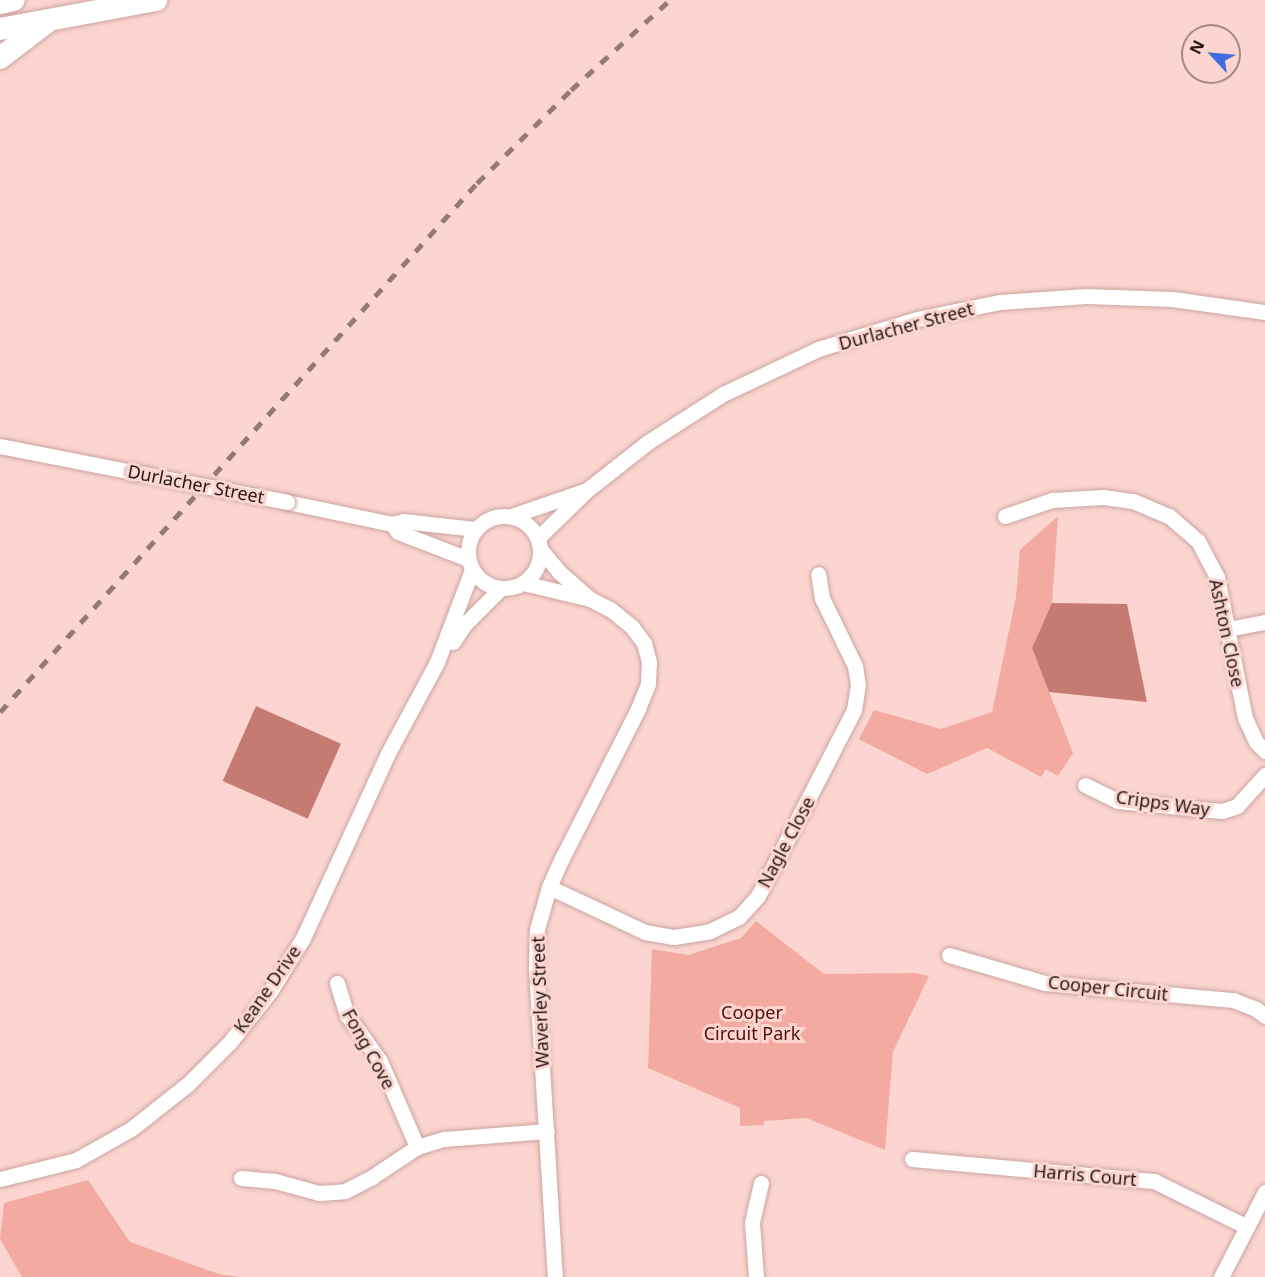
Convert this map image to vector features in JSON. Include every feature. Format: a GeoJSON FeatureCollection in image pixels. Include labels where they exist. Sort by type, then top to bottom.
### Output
{"type":"FeatureCollection","features":[{"type":"Feature","properties":{"kind":"highway"},"geometry":{"type":"LineString","coordinates":[[0,29],[156,0]]}},
{"type":"Feature","properties":{"kind":"highway"},"geometry":{"type":"LineString","coordinates":[[0,58],[50,20]]}},
{"type":"Feature","properties":{"kind":"street","name":"Durlacher Street"},"geometry":{"type":"LineString","coordinates":[[539,543],[587,490],[648,442],[723,394],[818,349],[917,319],[1000,302],[1086,296],[1172,299],[1265,312]]}},
{"type":"Feature","properties":{"kind":"street","name":"Durlacher Street"},"geometry":{"type":"LineString","coordinates":[[0,446],[392,524],[403,521],[475,530]]}},
{"type":"Feature","properties":{"kind":"street","name":"Durlacher Street"},"geometry":{"type":"LineString","coordinates":[[511,516],[587,490]]}},
{"type":"Feature","properties":{"kind":"street","name":"Ashton Close"},"geometry":{"type":"LineString","coordinates":[[1005,516],[1052,500],[1103,496],[1133,501],[1169,516],[1197,541],[1217,577],[1245,718],[1256,742],[1265,751]]}},
{"type":"Feature","properties":{"kind":"street"},"geometry":{"type":"LineString","coordinates":[[511,516],[530,526],[539,543],[536,568],[522,583],[501,588],[484,583],[470,565],[469,543],[475,530],[491,518],[511,516]]}},
{"type":"Feature","properties":{"kind":"street","name":"Durlacher Street"},"geometry":{"type":"LineString","coordinates":[[392,524],[398,532],[470,565]]}},
{"type":"Feature","properties":{"kind":"street","name":"Waverley Street"},"geometry":{"type":"LineString","coordinates":[[539,543],[559,572],[590,599]]}},
{"type":"Feature","properties":{"kind":"street","name":"Keane Drive"},"geometry":{"type":"LineString","coordinates":[[437,662],[470,565]]}},
{"type":"Feature","properties":{"kind":"street","name":"Nagle Close"},"geometry":{"type":"LineString","coordinates":[[549,887],[645,932],[674,937],[710,931],[739,917],[758,896],[854,710],[858,685],[855,666],[822,598],[818,574]]}},
{"type":"Feature","properties":{"kind":"street","name":"Waverley Street"},"geometry":{"type":"LineString","coordinates":[[522,583],[590,599],[610,609],[632,627],[644,643],[649,662],[648,684],[638,709],[549,887],[537,929],[536,969],[555,1277]]}},
{"type":"Feature","properties":{"kind":"street","name":"Keane Drive"},"geometry":{"type":"LineString","coordinates":[[2,1181],[76,1160],[131,1130],[188,1084],[230,1042],[271,990],[303,938],[387,755],[437,662],[464,625],[501,588]]}},
{"type":"Feature","properties":{"kind":"street"},"geometry":{"type":"LineString","coordinates":[[1228,629],[1265,622]]}},
{"type":"Feature","properties":{"kind":"street","name":"Cripps Way"},"geometry":{"type":"LineString","coordinates":[[1084,785],[1118,801],[1222,811],[1237,806],[1265,775]]}},
{"type":"Feature","properties":{"kind":"street","name":"Cooper Circuit"},"geometry":{"type":"LineString","coordinates":[[950,955],[1045,982],[1233,1000],[1256,1009],[1265,1016]]}},
{"type":"Feature","properties":{"kind":"street","name":"Fong Cove"},"geometry":{"type":"LineString","coordinates":[[337,983],[347,1015],[380,1061],[417,1147]]}},
{"type":"Feature","properties":{"kind":"street"},"geometry":{"type":"LineString","coordinates":[[241,1178],[275,1181],[319,1193],[345,1191],[372,1177],[417,1147],[444,1138],[547,1131]]}},
{"type":"Feature","properties":{"kind":"street","name":"Harris Court"},"geometry":{"type":"LineString","coordinates":[[912,1159],[1155,1181],[1247,1227]]}},
{"type":"Feature","properties":{"kind":"street"},"geometry":{"type":"LineString","coordinates":[[756,1277],[752,1222],[761,1183]]}},
{"type":"Feature","properties":{"kind":"street"},"geometry":{"type":"LineString","coordinates":[[1221,1277],[1265,1192]]}},
{"type":"Feature","properties":{"kind":"green space"},"geometry":{"type":"Polygon","coordinates":[[[1058,516],[1052,603],[1032,648],[1073,753],[1058,776],[1046,769],[1041,777],[987,748],[927,774],[859,739],[874,710],[941,729],[992,712],[1016,597],[1020,550],[1058,516]]]}},
{"type":"Feature","properties":{"kind":"green space","name":"Cooper Circuit Park"},"geometry":{"type":"Polygon","coordinates":[[[756,921],[824,974],[916,973],[929,976],[893,1052],[885,1150],[806,1118],[764,1121],[764,1125],[740,1126],[740,1108],[648,1068],[652,949],[688,955],[741,938],[756,921]]]}},
{"type":"Feature","properties":{"kind":"green space"},"geometry":{"type":"Polygon","coordinates":[[[88,1180],[130,1242],[219,1274],[239,1277],[22,1277],[0,1239],[4,1203],[88,1180]]]}},
{"type":"Feature","properties":{"kind":"shaded area"},"geometry":{"type":"Polygon","coordinates":[[[1052,603],[1127,604],[1147,702],[1049,692],[1032,648],[1052,603]]]}},
{"type":"Feature","properties":{"kind":"shaded area"},"geometry":{"type":"Polygon","coordinates":[[[256,706],[341,744],[308,819],[223,781],[256,706]]]}},
{"type":"Feature","properties":{"kind":"railway"},"geometry":{"type":"LineString","coordinates":[[0,712],[477,183],[571,90],[670,0]]}}]}
